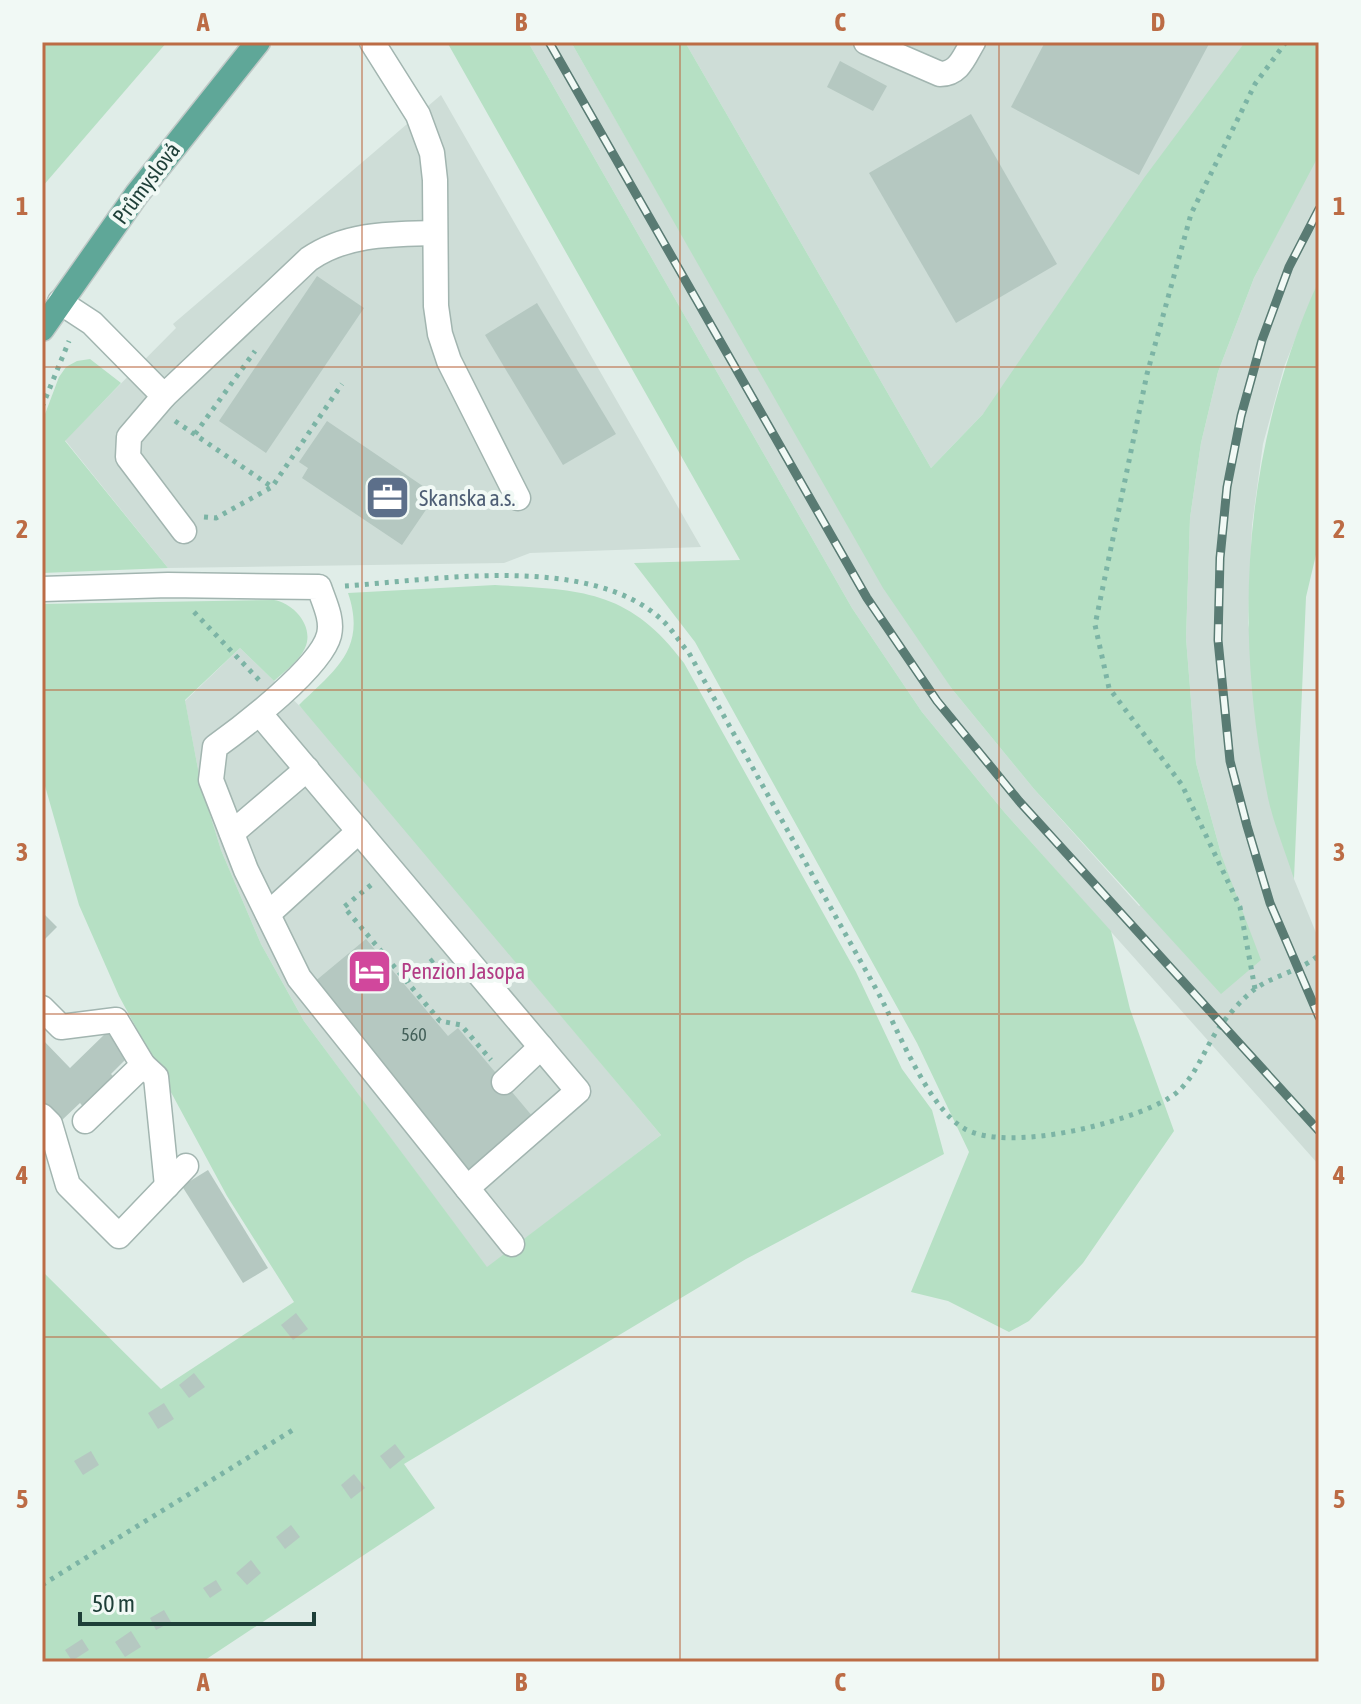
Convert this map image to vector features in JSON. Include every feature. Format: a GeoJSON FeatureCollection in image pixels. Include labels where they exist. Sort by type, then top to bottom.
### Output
{"type":"FeatureCollection","features":[{"type":"Feature","properties":{"kind":"main road","name":"Průmyslová"},"geometry":{"type":"LineString","coordinates":[[42,329],[70,308],[137,194],[258,42]]}},
{"type":"Feature","properties":{"kind":"street"},"geometry":{"type":"LineString","coordinates":[[372,42],[418,115],[427,135],[435,180],[436,306],[444,347],[518,498]]}},
{"type":"Feature","properties":{"kind":"street"},"geometry":{"type":"LineString","coordinates":[[866,42],[940,74],[951,74],[973,42]]}},
{"type":"Feature","properties":{"kind":"street"},"geometry":{"type":"LineString","coordinates":[[178,523],[128,457],[129,437],[159,402],[322,250],[371,235],[435,233]]}},
{"type":"Feature","properties":{"kind":"street"},"geometry":{"type":"LineString","coordinates":[[70,308],[92,323],[159,402]]}},
{"type":"Feature","properties":{"kind":"street"},"geometry":{"type":"LineString","coordinates":[[42,589],[168,585],[319,587],[329,615],[330,634],[321,652],[274,701],[215,747],[211,780],[299,978],[512,1244]]}},
{"type":"Feature","properties":{"kind":"street"},"geometry":{"type":"LineString","coordinates":[[274,701],[307,769],[578,1091],[467,1188]]}},
{"type":"Feature","properties":{"kind":"street"},"geometry":{"type":"LineString","coordinates":[[232,833],[307,769]]}},
{"type":"Feature","properties":{"kind":"street"},"geometry":{"type":"LineString","coordinates":[[268,914],[359,831]]}},
{"type":"Feature","properties":{"kind":"street"},"geometry":{"type":"LineString","coordinates":[[42,1008],[61,1027],[116,1020],[143,1065],[156,1077],[167,1186]]}},
{"type":"Feature","properties":{"kind":"street"},"geometry":{"type":"LineString","coordinates":[[506,1081],[541,1047]]}},
{"type":"Feature","properties":{"kind":"street"},"geometry":{"type":"LineString","coordinates":[[85,1121],[143,1065]]}},
{"type":"Feature","properties":{"kind":"street"},"geometry":{"type":"LineString","coordinates":[[42,1116],[50,1124],[68,1185],[119,1236],[186,1166]]}},
{"type":"Feature","properties":{"kind":"path"},"geometry":{"type":"LineString","coordinates":[[1255,989],[1240,907],[1182,785],[1109,688],[1095,625],[1147,374],[1191,214],[1255,84],[1286,42]]}},
{"type":"Feature","properties":{"kind":"path"},"geometry":{"type":"LineString","coordinates":[[42,407],[70,308]]}},
{"type":"Feature","properties":{"kind":"path"},"geometry":{"type":"LineString","coordinates":[[178,523],[216,518],[272,487],[342,384]]}},
{"type":"Feature","properties":{"kind":"path"},"geometry":{"type":"LineString","coordinates":[[159,402],[272,487]]}},
{"type":"Feature","properties":{"kind":"path"},"geometry":{"type":"LineString","coordinates":[[319,587],[495,576],[554,578],[603,586],[634,601],[662,620],[689,653],[890,1014],[926,1085],[944,1111],[965,1129],[990,1138],[1029,1139],[1133,1116],[1172,1097],[1186,1083],[1221,1025],[1255,989],[1319,955]]}},
{"type":"Feature","properties":{"kind":"path"},"geometry":{"type":"LineString","coordinates":[[168,585],[274,701]]}},
{"type":"Feature","properties":{"kind":"path"},"geometry":{"type":"LineString","coordinates":[[344,907],[440,1021],[461,1025],[506,1081]]}},
{"type":"Feature","properties":{"kind":"path"},"geometry":{"type":"LineString","coordinates":[[42,1585],[296,1428]]}},
{"type":"Feature","properties":{"kind":"shaded area"},"geometry":{"type":"Polygon","coordinates":[[[528,42],[571,42],[732,322],[952,689],[1034,789],[1139,906],[1222,857],[1196,763],[1186,638],[1190,518],[1201,443],[1218,372],[1254,278],[1313,164],[983,414],[931,468],[685,42],[1319,42],[1319,280],[1284,367],[1263,444],[1252,525],[1248,623],[1294,879],[1319,940],[1319,1165],[1005,813],[922,712],[852,608],[528,42]]]}},
{"type":"Feature","properties":{"kind":"shaded area"},"geometry":{"type":"Polygon","coordinates":[[[441,95],[701,547],[530,553],[504,563],[168,568],[65,440],[176,328],[173,324],[441,95]]]}},
{"type":"Feature","properties":{"kind":"shaded area"},"geometry":{"type":"Polygon","coordinates":[[[240,648],[312,718],[661,1135],[487,1268],[304,1021],[261,944],[221,850],[201,785],[185,701],[240,648]]]}},
{"type":"Feature","properties":{"kind":"green space"},"geometry":{"type":"Polygon","coordinates":[[[42,42],[167,42],[42,187],[42,42]]]}},
{"type":"Feature","properties":{"kind":"green space"},"geometry":{"type":"Polygon","coordinates":[[[447,42],[528,42],[852,608],[922,712],[1005,813],[1111,931],[1130,1009],[1174,1131],[1083,1263],[1029,1321],[1009,1332],[948,1301],[911,1292],[969,1152],[917,1043],[695,642],[634,563],[740,560],[447,42]]]}},
{"type":"Feature","properties":{"kind":"green space"},"geometry":{"type":"Polygon","coordinates":[[[571,42],[685,42],[931,468],[983,414],[1144,178],[1245,42],[1319,42],[1319,155],[1254,278],[1218,372],[1201,443],[1190,518],[1186,638],[1196,763],[1222,857],[1261,960],[1221,994],[1034,789],[952,689],[883,588],[571,42]]]}},
{"type":"Feature","properties":{"kind":"green space"},"geometry":{"type":"Polygon","coordinates":[[[1319,280],[1319,542],[1306,597],[1294,879],[1268,798],[1257,732],[1250,666],[1249,600],[1252,535],[1260,470],[1274,406],[1294,342],[1319,280]]]}},
{"type":"Feature","properties":{"kind":"green space"},"geometry":{"type":"Polygon","coordinates":[[[90,359],[121,383],[65,441],[168,568],[42,573],[42,422],[59,377],[66,367],[90,359]]]}},
{"type":"Feature","properties":{"kind":"green space"},"geometry":{"type":"Polygon","coordinates":[[[495,585],[578,592],[601,598],[643,620],[684,663],[856,972],[902,1069],[932,1110],[944,1154],[746,1259],[404,1464],[435,1508],[202,1662],[42,1662],[42,1271],[161,1389],[294,1302],[227,1196],[119,996],[79,905],[45,786],[42,785],[42,604],[274,600],[295,611],[305,624],[307,640],[303,652],[274,681],[240,648],[185,700],[201,785],[221,850],[261,944],[304,1021],[487,1267],[661,1135],[299,705],[325,681],[350,644],[353,612],[348,593],[495,585]]]}},
{"type":"Feature","properties":{"kind":"building"},"geometry":{"type":"Polygon","coordinates":[[[1045,42],[1210,42],[1139,175],[1011,107],[1045,42]]]}},
{"type":"Feature","properties":{"kind":"building"},"geometry":{"type":"Polygon","coordinates":[[[840,61],[887,86],[873,111],[827,87],[840,61]]]}},
{"type":"Feature","properties":{"kind":"building"},"geometry":{"type":"Polygon","coordinates":[[[971,114],[1057,264],[956,323],[869,173],[971,114]]]}},
{"type":"Feature","properties":{"kind":"building"},"geometry":{"type":"Polygon","coordinates":[[[317,276],[364,308],[266,453],[219,421],[317,276]]]}},
{"type":"Feature","properties":{"kind":"building"},"geometry":{"type":"Polygon","coordinates":[[[537,303],[616,434],[563,465],[485,335],[537,303]]]}},
{"type":"Feature","properties":{"kind":"building"},"geometry":{"type":"Polygon","coordinates":[[[327,421],[436,495],[402,545],[302,478],[308,468],[299,462],[327,421]]]}},
{"type":"Feature","properties":{"kind":"building"},"geometry":{"type":"Polygon","coordinates":[[[42,912],[57,927],[42,942],[42,912]]]}},
{"type":"Feature","properties":{"kind":"building"},"geometry":{"type":"Polygon","coordinates":[[[366,939],[448,1036],[458,1028],[533,1117],[468,1172],[313,983],[366,939]]]}},
{"type":"Feature","properties":{"kind":"building"},"geometry":{"type":"Polygon","coordinates":[[[107,1032],[129,1056],[111,1074],[117,1080],[85,1109],[80,1103],[61,1121],[42,1101],[42,1039],[70,1068],[107,1032]]]}},
{"type":"Feature","properties":{"kind":"building"},"geometry":{"type":"Polygon","coordinates":[[[208,1170],[268,1268],[243,1283],[182,1186],[208,1170]]]}},
{"type":"Feature","properties":{"kind":"building"},"geometry":{"type":"Polygon","coordinates":[[[296,1313],[308,1329],[293,1340],[281,1325],[296,1313]]]}},
{"type":"Feature","properties":{"kind":"building"},"geometry":{"type":"Polygon","coordinates":[[[194,1373],[205,1387],[189,1398],[179,1385],[194,1373]]]}},
{"type":"Feature","properties":{"kind":"building"},"geometry":{"type":"Polygon","coordinates":[[[164,1403],[174,1419],[158,1429],[148,1413],[164,1403]]]}},
{"type":"Feature","properties":{"kind":"building"},"geometry":{"type":"Polygon","coordinates":[[[395,1444],[405,1457],[390,1469],[380,1456],[395,1444]]]}},
{"type":"Feature","properties":{"kind":"building"},"geometry":{"type":"Polygon","coordinates":[[[91,1451],[99,1465],[83,1475],[74,1461],[91,1451]]]}},
{"type":"Feature","properties":{"kind":"building"},"geometry":{"type":"Polygon","coordinates":[[[354,1474],[365,1488],[351,1499],[341,1485],[354,1474]]]}},
{"type":"Feature","properties":{"kind":"building"},"geometry":{"type":"Polygon","coordinates":[[[291,1525],[300,1537],[285,1549],[276,1537],[291,1525]]]}},
{"type":"Feature","properties":{"kind":"building"},"geometry":{"type":"Polygon","coordinates":[[[251,1560],[261,1573],[247,1585],[236,1573],[251,1560]]]}},
{"type":"Feature","properties":{"kind":"building"},"geometry":{"type":"Polygon","coordinates":[[[216,1580],[222,1590],[210,1598],[203,1588],[216,1580]]]}},
{"type":"Feature","properties":{"kind":"building"},"geometry":{"type":"Polygon","coordinates":[[[164,1610],[171,1622],[156,1630],[150,1618],[164,1610]]]}},
{"type":"Feature","properties":{"kind":"building"},"geometry":{"type":"Polygon","coordinates":[[[131,1631],[141,1647],[125,1657],[115,1642],[131,1631]]]}},
{"type":"Feature","properties":{"kind":"building"},"geometry":{"type":"Polygon","coordinates":[[[82,1639],[89,1650],[72,1661],[65,1650],[82,1639]]]}},
{"type":"Feature","properties":{"kind":"railway"},"geometry":{"type":"LineString","coordinates":[[549,42],[867,598],[937,701],[1019,801],[1319,1131]]}},
{"type":"Feature","properties":{"kind":"railway"},"geometry":{"type":"LineString","coordinates":[[1319,209],[1289,267],[1262,340],[1241,416],[1227,487],[1220,558],[1218,640],[1230,761],[1247,826],[1270,903],[1319,1017]]}},
{"type":"Feature","properties":{"kind":"place","name":"Skanska a.s."},"geometry":{"type":"Point","coordinates":[388,498]}},
{"type":"Feature","properties":{"kind":"place","name":"Penzion Jasopa"},"geometry":{"type":"Point","coordinates":[370,971]}}]}
